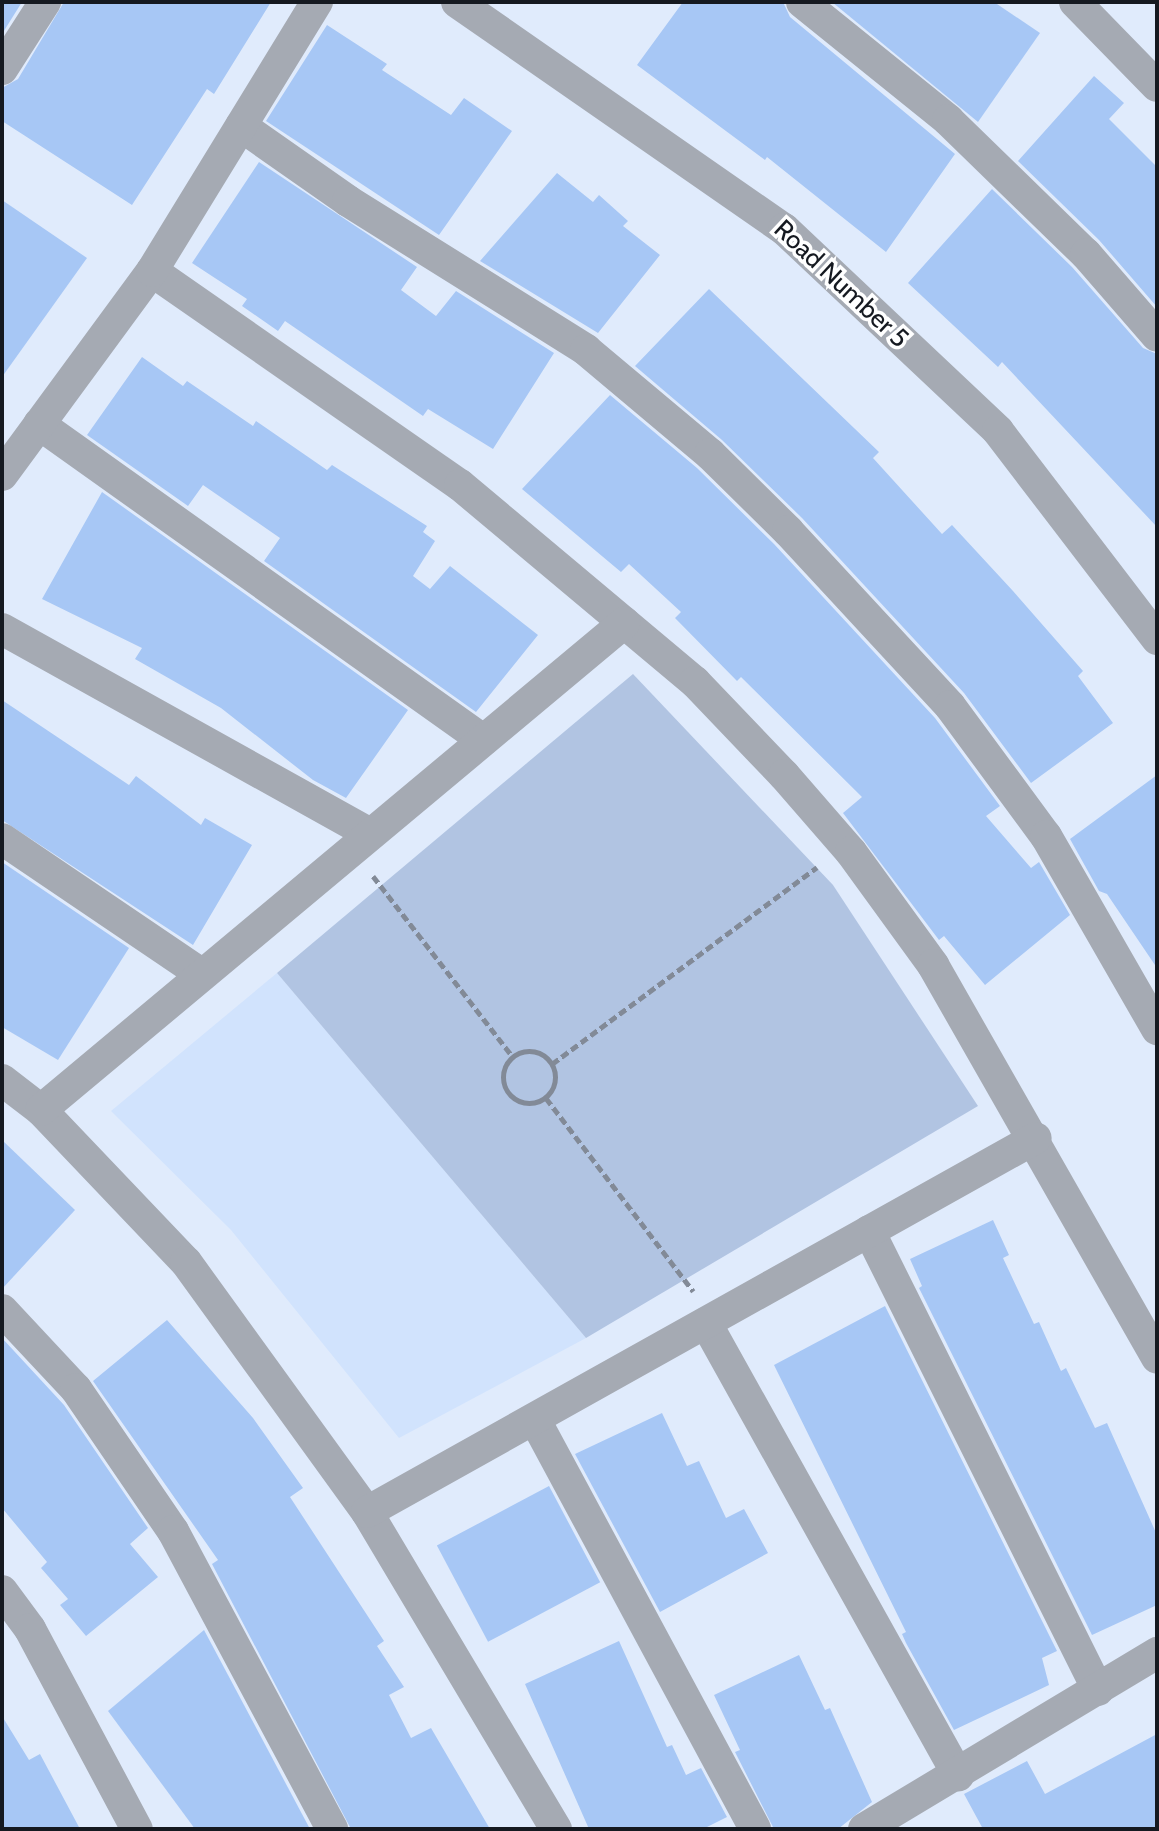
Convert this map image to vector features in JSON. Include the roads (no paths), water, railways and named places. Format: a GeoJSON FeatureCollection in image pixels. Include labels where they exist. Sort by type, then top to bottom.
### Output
{"type":"FeatureCollection","features":[{"type":"Feature","properties":{"kind":"street"},"geometry":{"type":"LineString","coordinates":[[2,69],[45,2]]}},
{"type":"Feature","properties":{"kind":"street"},"geometry":{"type":"LineString","coordinates":[[2,475],[152,271],[317,2]]}},
{"type":"Feature","properties":{"kind":"street","name":"Road Number 5"},"geometry":{"type":"LineString","coordinates":[[457,2],[784,229],[998,431],[1157,639]]}},
{"type":"Feature","properties":{"kind":"street"},"geometry":{"type":"LineString","coordinates":[[802,2],[948,120],[1086,254],[1157,336]]}},
{"type":"Feature","properties":{"kind":"street"},"geometry":{"type":"LineString","coordinates":[[1075,2],[1157,86]]}},
{"type":"Feature","properties":{"kind":"street"},"geometry":{"type":"LineString","coordinates":[[241,126],[348,201],[586,350],[755,498],[950,706],[1046,836],[1157,1029]]}},
{"type":"Feature","properties":{"kind":"street"},"geometry":{"type":"LineString","coordinates":[[152,271],[460,485],[695,682],[851,852],[933,965],[1036,1138],[1157,1358]]}},
{"type":"Feature","properties":{"kind":"street"},"geometry":{"type":"LineString","coordinates":[[39,424],[483,740]]}},
{"type":"Feature","properties":{"kind":"street"},"geometry":{"type":"LineString","coordinates":[[41,1110],[200,973],[624,623]]}},
{"type":"Feature","properties":{"kind":"street"},"geometry":{"type":"LineString","coordinates":[[2,629],[360,842]]}},
{"type":"Feature","properties":{"kind":"street"},"geometry":{"type":"LineString","coordinates":[[2,839],[200,973]]}},
{"type":"Feature","properties":{"kind":"street"},"geometry":{"type":"LineString","coordinates":[[2,1080],[41,1110],[186,1262],[367,1512],[556,1829]]}},
{"type":"Feature","properties":{"kind":"street"},"geometry":{"type":"LineString","coordinates":[[367,1512],[1036,1138]]}},
{"type":"Feature","properties":{"kind":"street"},"geometry":{"type":"LineString","coordinates":[[869,1231],[1098,1690]]}},
{"type":"Feature","properties":{"kind":"street"},"geometry":{"type":"LineString","coordinates":[[2,1310],[76,1389],[173,1531],[332,1829]]}},
{"type":"Feature","properties":{"kind":"street"},"geometry":{"type":"LineString","coordinates":[[712,1320],[958,1775]]}},
{"type":"Feature","properties":{"kind":"street"},"geometry":{"type":"LineString","coordinates":[[535,1420],[755,1829]]}},
{"type":"Feature","properties":{"kind":"street"},"geometry":{"type":"LineString","coordinates":[[2,1591],[30,1629],[137,1829]]}},
{"type":"Feature","properties":{"kind":"street"},"geometry":{"type":"LineString","coordinates":[[864,1829],[1157,1653]]}}]}
